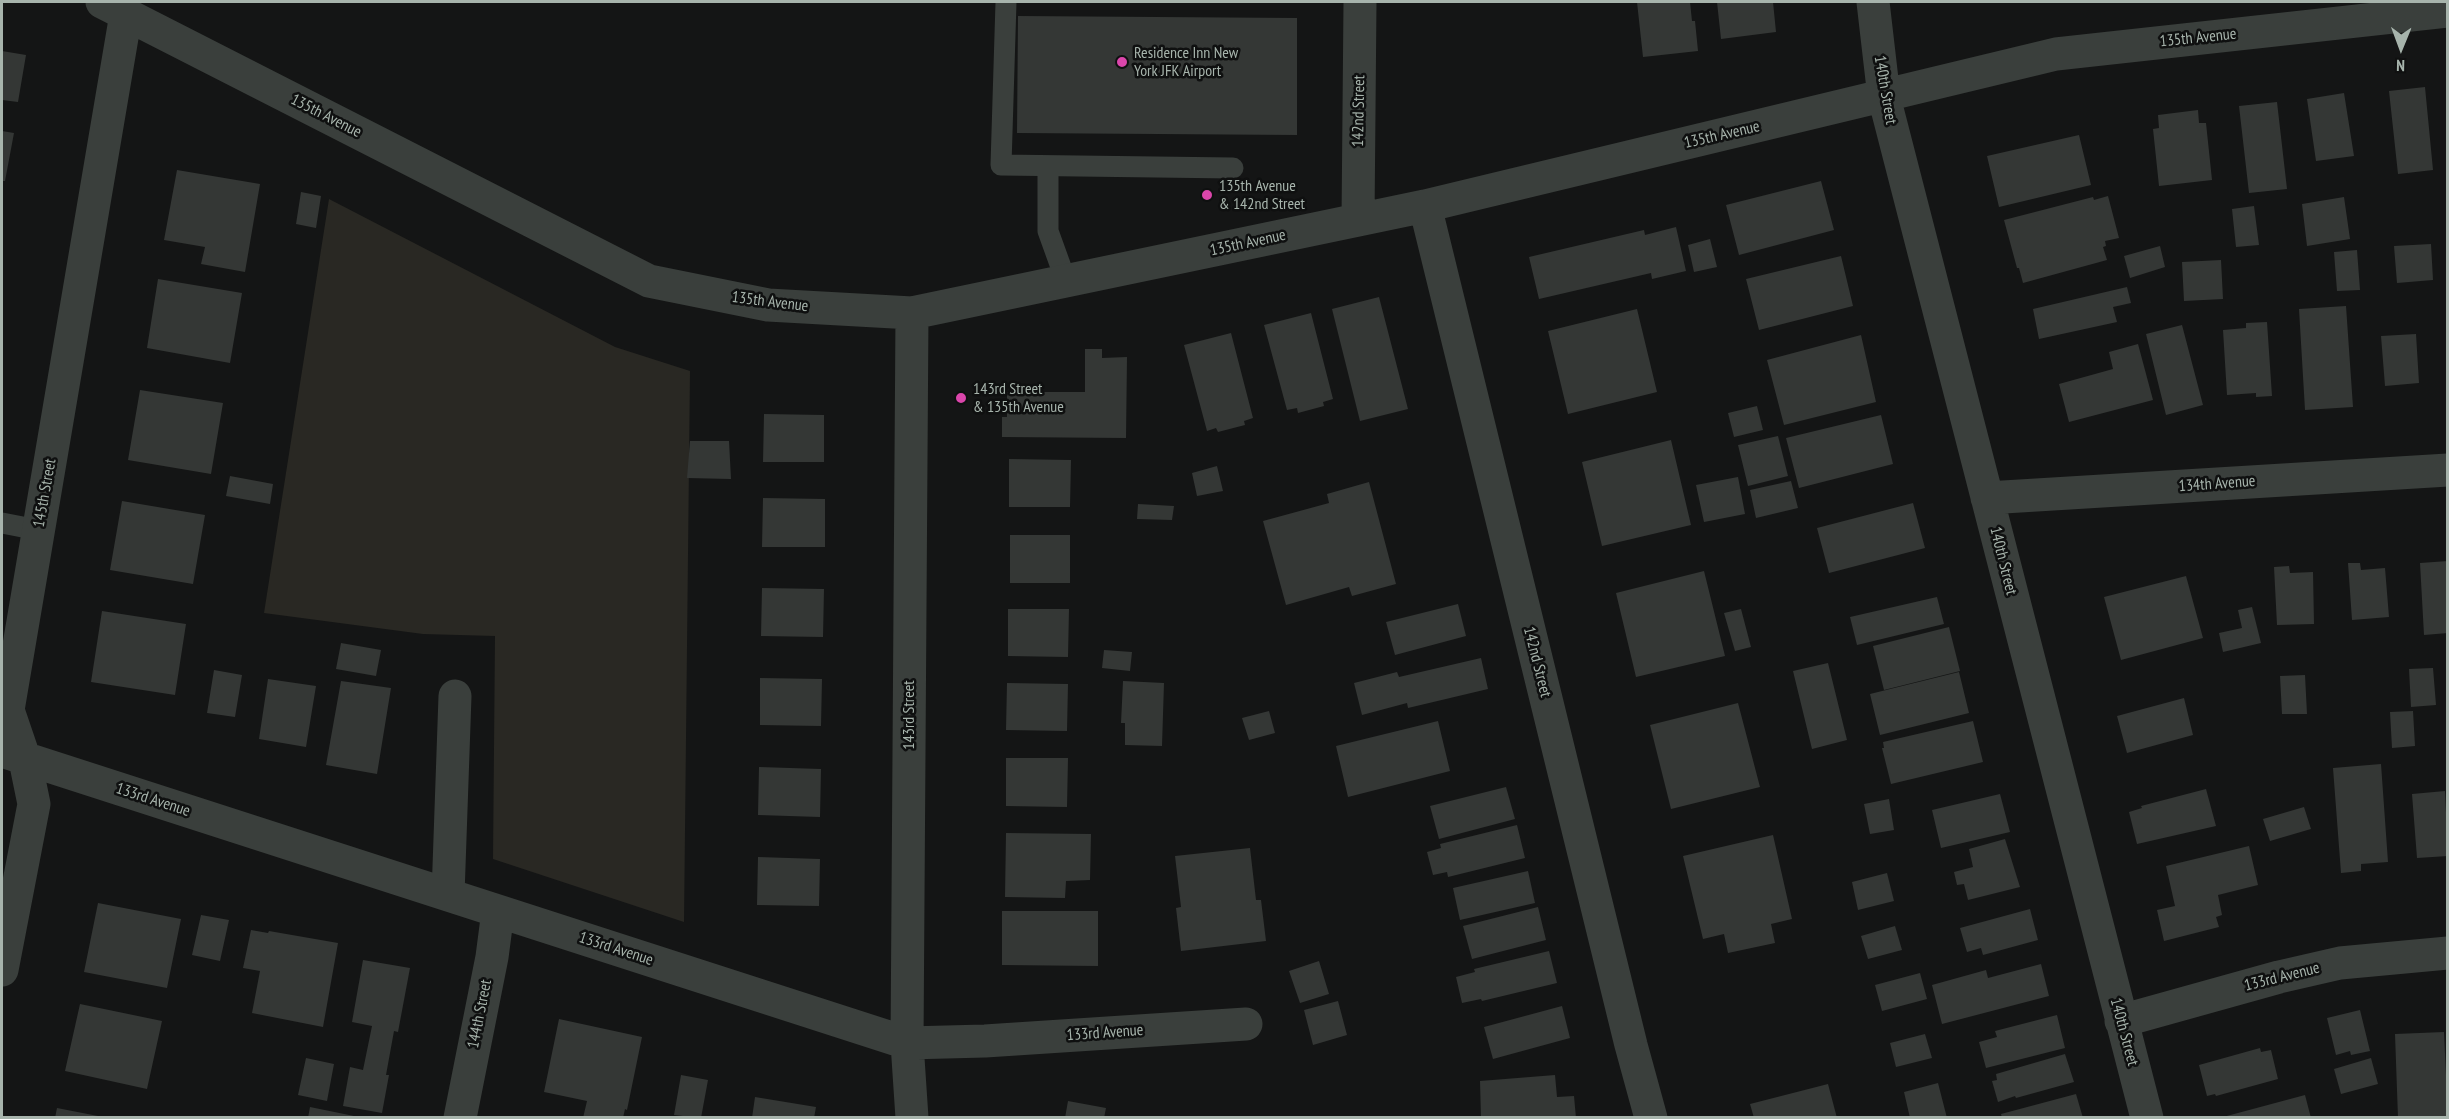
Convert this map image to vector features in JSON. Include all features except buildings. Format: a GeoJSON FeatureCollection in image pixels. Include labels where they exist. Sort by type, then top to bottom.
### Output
{"type":"FeatureCollection","features":[{"type":"Feature","properties":{"kind":"street","name":"142nd Street"},"geometry":{"type":"LineString","coordinates":[[1358,220],[1360,2]]}},
{"type":"Feature","properties":{"kind":"street","name":"140th Street"},"geometry":{"type":"LineString","coordinates":[[1873,2],[1884,97],[2147,1118]]}},
{"type":"Feature","properties":{"kind":"street","name":"135th Avenue"},"geometry":{"type":"LineString","coordinates":[[114,8],[649,281],[768,305],[912,313],[1425,206],[2056,54],[2448,11]]}},
{"type":"Feature","properties":{"kind":"street","name":"145th Street"},"geometry":{"type":"LineString","coordinates":[[2,970],[34,804],[13,756],[8,710],[38,530],[114,8]]}},
{"type":"Feature","properties":{"kind":"street","name":"142nd Street"},"geometry":{"type":"LineString","coordinates":[[1425,206],[1631,1045],[1652,1118]]}},
{"type":"Feature","properties":{"kind":"street","name":"143rd Street"},"geometry":{"type":"LineString","coordinates":[[912,313],[907,1043],[912,1118]]}},
{"type":"Feature","properties":{"kind":"street","name":"134th Avenue"},"geometry":{"type":"LineString","coordinates":[[1986,498],[2448,470]]}},
{"type":"Feature","properties":{"kind":"street"},"geometry":{"type":"LineString","coordinates":[[448,895],[455,696]]}},
{"type":"Feature","properties":{"kind":"street","name":"133rd Avenue"},"geometry":{"type":"LineString","coordinates":[[13,756],[907,1043],[985,1041],[1246,1024]]}},
{"type":"Feature","properties":{"kind":"street","name":"144th Street"},"geometry":{"type":"LineString","coordinates":[[460,1118],[492,957],[498,911]]}},
{"type":"Feature","properties":{"kind":"street","name":"133rd Avenue"},"geometry":{"type":"LineString","coordinates":[[2121,1021],[2268,980],[2340,963],[2448,953]]}},
{"type":"Feature","properties":{"kind":"lane"},"geometry":{"type":"LineString","coordinates":[[1006,2],[1001,165],[1233,168]]}},
{"type":"Feature","properties":{"kind":"lane"},"geometry":{"type":"LineString","coordinates":[[1048,166],[1048,231],[1066,281]]}},
{"type":"Feature","properties":{"kind":"lane"},"geometry":{"type":"LineString","coordinates":[[2,523],[38,530]]}},
{"type":"Feature","properties":{"kind":"shaded area"},"geometry":{"type":"Polygon","coordinates":[[[329,199],[615,347],[690,371],[684,922],[493,859],[495,636],[423,634],[264,613],[329,199]]]}},
{"type":"Feature","properties":{"kind":"place","name":"Residence Inn New York JFK Airport"},"geometry":{"type":"Point","coordinates":[1122,62]}},
{"type":"Feature","properties":{"kind":"place","name":"135th Avenue & 142nd Street"},"geometry":{"type":"Point","coordinates":[1207,195]}},
{"type":"Feature","properties":{"kind":"place","name":"143rd Street & 135th Avenue"},"geometry":{"type":"Point","coordinates":[961,398]}}]}
